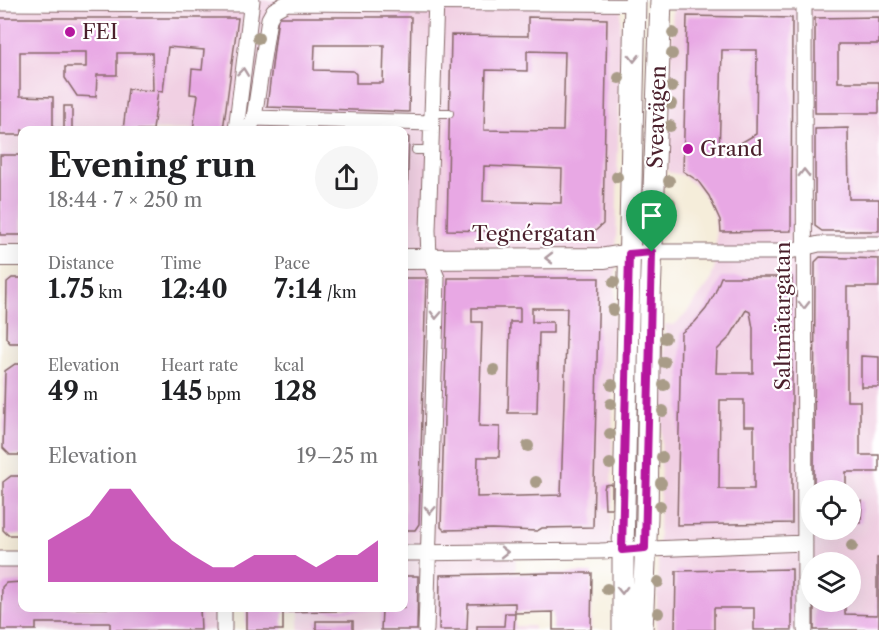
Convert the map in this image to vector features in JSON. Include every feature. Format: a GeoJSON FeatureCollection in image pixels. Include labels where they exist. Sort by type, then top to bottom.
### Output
{"type":"FeatureCollection","features":[{"type":"Feature","properties":{"kind":"main road","name":"Sveavägen"},"geometry":{"type":"LineString","coordinates":[[642,630],[661,1]]}},
{"type":"Feature","properties":{"kind":"main road","name":"Sveavägen"},"geometry":{"type":"LineString","coordinates":[[623,630],[622,550],[635,3]]}},
{"type":"Feature","properties":{"kind":"street"},"geometry":{"type":"LineString","coordinates":[[661,1],[879,3]]}},
{"type":"Feature","properties":{"kind":"street"},"geometry":{"type":"LineString","coordinates":[[0,3],[251,2],[236,126]]}},
{"type":"Feature","properties":{"kind":"street"},"geometry":{"type":"LineString","coordinates":[[426,630],[437,278],[429,258],[424,150],[432,118],[436,2]]}},
{"type":"Feature","properties":{"kind":"street","name":"Saltmätargatan"},"geometry":{"type":"LineString","coordinates":[[804,2],[805,630]]}},
{"type":"Feature","properties":{"kind":"street"},"geometry":{"type":"LineString","coordinates":[[432,118],[251,124],[269,19],[274,10],[286,3],[635,3]]}},
{"type":"Feature","properties":{"kind":"street","name":"Tegnérgatan"},"geometry":{"type":"LineString","coordinates":[[408,259],[605,258],[652,252],[786,252],[819,244],[879,244]]}},
{"type":"Feature","properties":{"kind":"street"},"geometry":{"type":"LineString","coordinates":[[0,256],[18,256]]}},
{"type":"Feature","properties":{"kind":"street"},"geometry":{"type":"LineString","coordinates":[[408,553],[622,550],[805,543]]}},
{"type":"Feature","properties":{"kind":"street"},"geometry":{"type":"LineString","coordinates":[[0,559],[18,559]]}},
{"type":"Feature","properties":{"kind":"street"},"geometry":{"type":"LineString","coordinates":[[224,612],[224,630]]}},
{"type":"Feature","properties":{"kind":"lane"},"geometry":{"type":"LineString","coordinates":[[432,118],[449,113]]}},
{"type":"Feature","properties":{"kind":"shaded area"},"geometry":{"type":"Polygon","coordinates":[[[0,0],[621,0],[610,550],[516,551],[515,626],[534,626],[534,630],[299,630],[299,612],[408,612],[408,126],[18,126],[18,254],[0,254],[0,0]]]}},
{"type":"Feature","properties":{"kind":"shaded area"},"geometry":{"type":"Polygon","coordinates":[[[673,0],[879,0],[879,630],[656,630],[665,324],[674,325],[684,316],[710,282],[715,266],[716,236],[712,209],[700,190],[682,175],[668,172],[673,0]]]}},
{"type":"Feature","properties":{"kind":"shaded area"},"geometry":{"type":"Polygon","coordinates":[[[18,556],[18,612],[225,612],[226,630],[0,630],[0,557],[18,556]]]}},
{"type":"Feature","properties":{"kind":"building"},"geometry":{"type":"Polygon","coordinates":[[[687,16],[792,18],[791,231],[721,232],[720,220],[709,196],[698,181],[683,171],[687,16]],[[722,50],[719,156],[756,134],[757,50],[722,50]]]}},
{"type":"Feature","properties":{"kind":"building"},"geometry":{"type":"Polygon","coordinates":[[[278,17],[411,17],[409,112],[267,107],[278,17]],[[315,45],[314,70],[353,71],[356,74],[356,83],[383,83],[384,45],[315,45]]]}},
{"type":"Feature","properties":{"kind":"building"},"geometry":{"type":"Polygon","coordinates":[[[528,17],[607,19],[603,224],[593,233],[447,230],[451,35],[528,36],[528,17]],[[527,51],[527,71],[486,70],[484,130],[563,131],[565,52],[527,51]],[[484,166],[483,201],[561,203],[562,169],[484,166]]]}},
{"type":"Feature","properties":{"kind":"building"},"geometry":{"type":"Polygon","coordinates":[[[879,17],[879,44],[838,44],[838,82],[879,82],[879,113],[815,113],[815,18],[879,17]]]}},
{"type":"Feature","properties":{"kind":"building"},"geometry":{"type":"Polygon","coordinates":[[[0,18],[238,18],[224,126],[194,126],[198,95],[190,94],[192,69],[202,70],[204,50],[168,47],[163,92],[158,91],[154,126],[123,126],[128,89],[153,91],[152,53],[117,53],[117,75],[97,75],[96,97],[77,96],[65,78],[65,67],[86,67],[86,52],[20,52],[20,96],[53,97],[53,126],[18,126],[18,135],[0,135],[0,18]]]}},
{"type":"Feature","properties":{"kind":"building"},"geometry":{"type":"Polygon","coordinates":[[[64,106],[72,106],[72,126],[64,126],[64,106]]]}},
{"type":"Feature","properties":{"kind":"building"},"geometry":{"type":"Polygon","coordinates":[[[848,128],[849,199],[879,199],[879,231],[822,231],[815,226],[815,129],[848,128]]]}},
{"type":"Feature","properties":{"kind":"building"},"geometry":{"type":"Polygon","coordinates":[[[0,155],[18,155],[18,235],[0,235],[0,155]]]}},
{"type":"Feature","properties":{"kind":"building"},"geometry":{"type":"Polygon","coordinates":[[[820,257],[879,259],[879,287],[847,287],[847,401],[860,401],[860,455],[879,455],[879,472],[846,472],[846,480],[814,480],[815,262],[820,257]]]}},
{"type":"Feature","properties":{"kind":"building"},"geometry":{"type":"Polygon","coordinates":[[[721,277],[792,277],[792,523],[677,525],[681,333],[695,322],[715,293],[721,277]],[[746,310],[730,337],[717,350],[716,373],[753,373],[753,328],[750,312],[746,310]],[[720,400],[719,489],[754,489],[754,426],[744,426],[744,400],[720,400]]]}},
{"type":"Feature","properties":{"kind":"building"},"geometry":{"type":"Polygon","coordinates":[[[12,278],[18,278],[18,343],[10,343],[6,338],[7,282],[12,278]]]}},
{"type":"Feature","properties":{"kind":"building"},"geometry":{"type":"Polygon","coordinates":[[[408,278],[426,278],[419,524],[415,530],[408,530],[408,278]]]}},
{"type":"Feature","properties":{"kind":"building"},"geometry":{"type":"Polygon","coordinates":[[[448,278],[599,278],[593,527],[542,528],[537,531],[444,530],[441,527],[448,278]],[[472,308],[472,322],[482,322],[479,426],[500,427],[499,457],[478,457],[477,497],[561,495],[567,308],[532,308],[532,322],[553,322],[553,333],[539,333],[537,413],[508,413],[510,322],[520,322],[520,308],[472,308]]]}},
{"type":"Feature","properties":{"kind":"building"},"geometry":{"type":"Polygon","coordinates":[[[861,356],[879,357],[879,387],[861,387],[861,356]]]}},
{"type":"Feature","properties":{"kind":"building"},"geometry":{"type":"Polygon","coordinates":[[[18,364],[18,455],[10,455],[3,448],[5,371],[18,364]]]}},
{"type":"Feature","properties":{"kind":"building"},"geometry":{"type":"Polygon","coordinates":[[[11,476],[18,476],[18,535],[8,535],[3,530],[3,482],[11,476]]]}},
{"type":"Feature","properties":{"kind":"building"},"geometry":{"type":"Polygon","coordinates":[[[612,484],[612,508],[605,508],[605,485],[612,484]]]}},
{"type":"Feature","properties":{"kind":"building"},"geometry":{"type":"Polygon","coordinates":[[[877,558],[879,558],[879,630],[814,630],[814,612],[877,615],[877,558]]]}},
{"type":"Feature","properties":{"kind":"building"},"geometry":{"type":"Polygon","coordinates":[[[792,569],[792,630],[754,630],[754,608],[714,608],[714,630],[675,630],[676,571],[792,569]]]}},
{"type":"Feature","properties":{"kind":"building"},"geometry":{"type":"Polygon","coordinates":[[[592,573],[591,630],[553,630],[553,612],[515,613],[515,603],[468,604],[467,630],[439,630],[440,575],[592,573]]]}},
{"type":"Feature","properties":{"kind":"building"},"geometry":{"type":"Polygon","coordinates":[[[408,576],[418,576],[417,630],[381,630],[382,612],[408,612],[408,576]]]}},
{"type":"Feature","properties":{"kind":"building"},"geometry":{"type":"Polygon","coordinates":[[[18,582],[18,612],[200,612],[201,630],[110,630],[110,623],[36,623],[36,630],[1,630],[2,587],[6,583],[18,582]]]}},
{"type":"Feature","properties":{"kind":"building"},"geometry":{"type":"Polygon","coordinates":[[[246,612],[283,612],[283,630],[246,630],[246,612]]]}},
{"type":"Feature","properties":{"kind":"building"},"geometry":{"type":"Polygon","coordinates":[[[505,613],[515,613],[514,630],[477,630],[477,626],[504,626],[505,613]]]}},
{"type":"Feature","properties":{"kind":"building"},"geometry":{"type":"Polygon","coordinates":[[[316,621],[353,621],[353,630],[316,630],[316,621]]]}},
{"type":"Feature","properties":{"kind":"place","name":"FEI"},"geometry":{"type":"Point","coordinates":[70,32]}},
{"type":"Feature","properties":{"kind":"place","name":"Grand"},"geometry":{"type":"Point","coordinates":[688,149]}},
{"type":"Feature","properties":{"kind":"route"},"geometry":{"type":"LineString","coordinates":[[652,252],[645,548],[622,550],[629,254],[652,252]]}}]}
